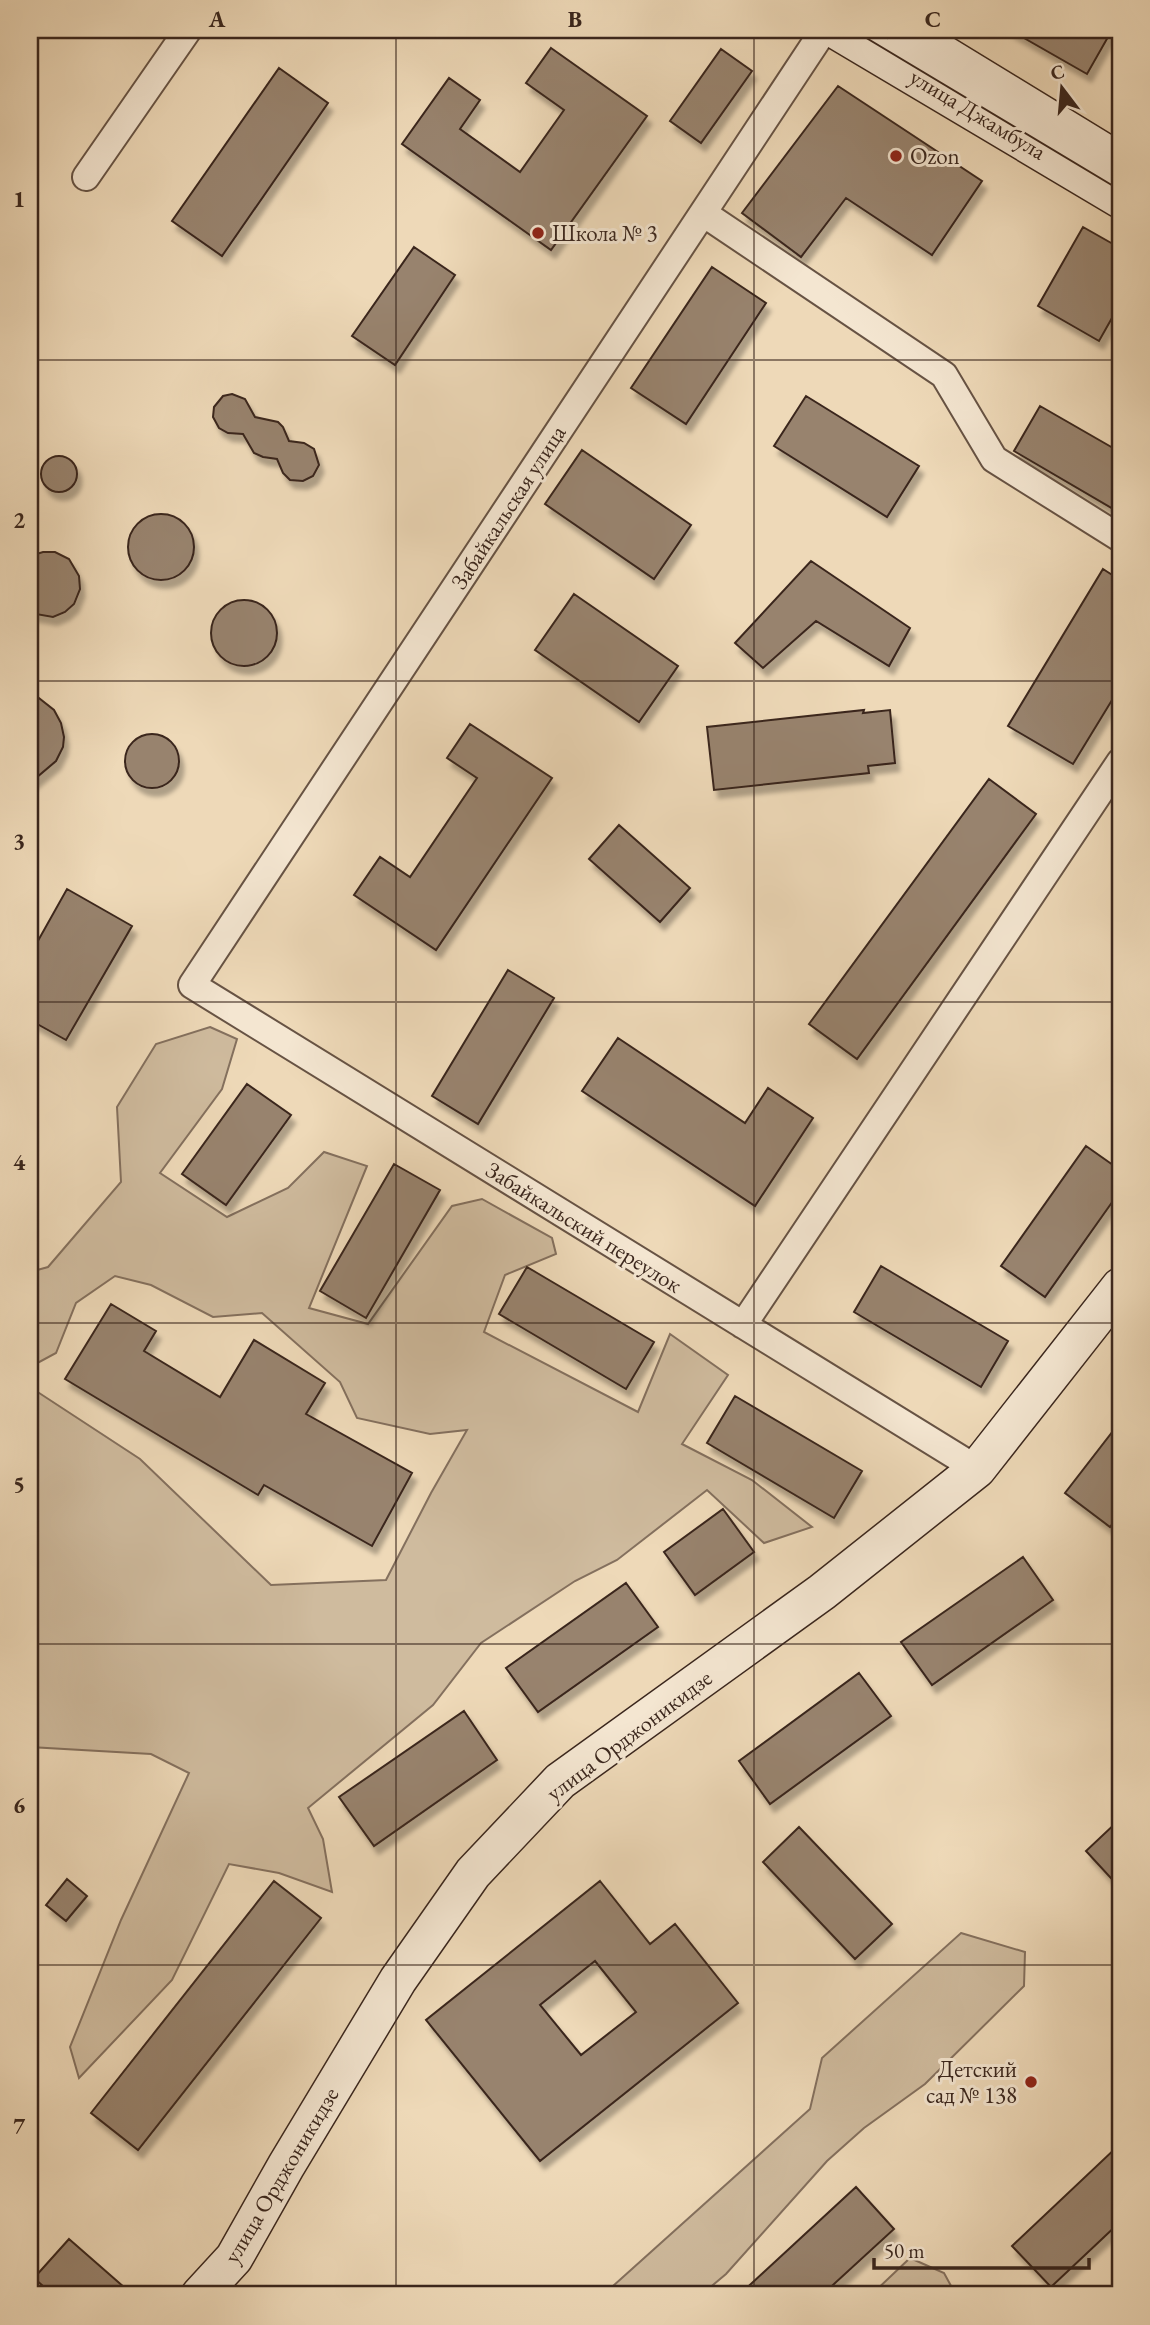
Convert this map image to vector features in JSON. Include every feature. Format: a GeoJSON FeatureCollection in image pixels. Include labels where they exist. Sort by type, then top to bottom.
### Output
{"type":"FeatureCollection","features":[{"type":"Feature","properties":{"kind":"street"},"geometry":{"type":"LineString","coordinates":[[86,177],[188,30]]}},
{"type":"Feature","properties":{"kind":"street","name":"Забайкальская улица"},"geometry":{"type":"LineString","coordinates":[[192,985],[824,30]]}},
{"type":"Feature","properties":{"kind":"street","name":"улица Джамбула"},"geometry":{"type":"LineString","coordinates":[[836,30],[1120,199]]}},
{"type":"Feature","properties":{"kind":"street","name":"улица Джамбула"},"geometry":{"type":"LineString","coordinates":[[904,30],[1120,162]]}},
{"type":"Feature","properties":{"kind":"street"},"geometry":{"type":"LineString","coordinates":[[703,213],[943,375],[994,459],[1120,538]]}},
{"type":"Feature","properties":{"kind":"street"},"geometry":{"type":"LineString","coordinates":[[743,1325],[1120,762]]}},
{"type":"Feature","properties":{"kind":"street","name":"Забайкальский переулок"},"geometry":{"type":"LineString","coordinates":[[192,985],[977,1469]]}},
{"type":"Feature","properties":{"kind":"street","name":"улица Орджоникидзе"},"geometry":{"type":"LineString","coordinates":[[201,2295],[234,2258],[398,1980],[473,1873],[560,1781],[822,1592],[977,1469],[1120,1287]]}},
{"type":"Feature","properties":{"kind":"shaded area"},"geometry":{"type":"Polygon","coordinates":[[[210,1027],[237,1039],[222,1089],[160,1173],[227,1217],[288,1188],[324,1152],[367,1166],[309,1308],[368,1324],[452,1206],[482,1199],[552,1238],[556,1254],[505,1275],[484,1332],[638,1412],[670,1334],[728,1375],[682,1444],[752,1480],[812,1527],[764,1543],[707,1490],[617,1560],[575,1581],[481,1643],[433,1705],[308,1808],[323,1839],[332,1892],[279,1873],[229,1864],[172,1980],[79,2078],[70,2047],[121,1920],[189,1773],[151,1754],[30,1747],[30,1387],[140,1459],[271,1585],[386,1580],[467,1430],[430,1434],[357,1418],[340,1382],[262,1313],[213,1317],[151,1285],[115,1276],[76,1303],[56,1353],[30,1367],[30,1272],[48,1267],[121,1182],[117,1107],[156,1044],[210,1027]]]}},
{"type":"Feature","properties":{"kind":"shaded area"},"geometry":{"type":"Polygon","coordinates":[[[961,1933],[1025,1952],[1024,1986],[925,2084],[864,2128],[827,2161],[726,2274],[701,2295],[603,2295],[810,2109],[822,2058],[961,1933]]]}},
{"type":"Feature","properties":{"kind":"shaded area"},"geometry":{"type":"Polygon","coordinates":[[[910,2258],[944,2273],[956,2295],[871,2295],[910,2258]]]}},
{"type":"Feature","properties":{"kind":"building"},"geometry":{"type":"Polygon","coordinates":[[[1010,30],[1112,30],[1087,74],[1010,30]]]}},
{"type":"Feature","properties":{"kind":"building"},"geometry":{"type":"Polygon","coordinates":[[[551,48],[647,116],[551,250],[402,144],[449,78],[480,100],[460,129],[520,172],[564,110],[526,83],[551,48]]]}},
{"type":"Feature","properties":{"kind":"building"},"geometry":{"type":"Polygon","coordinates":[[[721,49],[752,71],[701,143],[670,121],[721,49]]]}},
{"type":"Feature","properties":{"kind":"building"},"geometry":{"type":"Polygon","coordinates":[[[279,68],[328,103],[222,256],[172,221],[279,68]]]}},
{"type":"Feature","properties":{"kind":"building"},"geometry":{"type":"Polygon","coordinates":[[[838,86],[982,181],[932,255],[846,198],[801,257],[742,213],[838,86]]]}},
{"type":"Feature","properties":{"kind":"building"},"geometry":{"type":"Polygon","coordinates":[[[1083,227],[1120,248],[1120,323],[1112,318],[1099,341],[1038,306],[1083,227]]]}},
{"type":"Feature","properties":{"kind":"building"},"geometry":{"type":"Polygon","coordinates":[[[414,247],[455,275],[395,365],[352,336],[414,247]]]}},
{"type":"Feature","properties":{"kind":"building"},"geometry":{"type":"Polygon","coordinates":[[[712,267],[766,303],[686,424],[631,388],[712,267]]]}},
{"type":"Feature","properties":{"kind":"building"},"geometry":{"type":"Polygon","coordinates":[[[232,394],[245,399],[255,417],[278,422],[289,441],[304,443],[314,449],[319,465],[313,476],[303,481],[290,480],[283,473],[277,459],[254,453],[243,434],[228,433],[219,428],[213,417],[214,407],[223,396],[232,394]]]}},
{"type":"Feature","properties":{"kind":"building"},"geometry":{"type":"Polygon","coordinates":[[[806,396],[919,466],[887,517],[774,446],[806,396]]]}},
{"type":"Feature","properties":{"kind":"building"},"geometry":{"type":"Polygon","coordinates":[[[1040,406],[1120,452],[1120,513],[1014,451],[1040,406]]]}},
{"type":"Feature","properties":{"kind":"building"},"geometry":{"type":"Polygon","coordinates":[[[582,450],[691,525],[654,579],[545,504],[582,450]]]}},
{"type":"Feature","properties":{"kind":"building"},"geometry":{"type":"Polygon","coordinates":[[[59,456],[71,462],[77,474],[71,486],[59,492],[47,486],[41,474],[47,462],[59,456]]]}},
{"type":"Feature","properties":{"kind":"building"},"geometry":{"type":"Polygon","coordinates":[[[161,514],[174,517],[184,524],[191,534],[194,547],[191,560],[184,570],[174,577],[161,580],[148,577],[138,570],[131,560],[128,547],[131,534],[138,524],[148,517],[161,514]]]}},
{"type":"Feature","properties":{"kind":"building"},"geometry":{"type":"Polygon","coordinates":[[[55,552],[69,559],[79,576],[80,589],[74,604],[53,617],[30,613],[30,556],[55,552]]]}},
{"type":"Feature","properties":{"kind":"building"},"geometry":{"type":"Polygon","coordinates":[[[811,561],[910,628],[889,666],[816,621],[763,668],[735,643],[811,561]]]}},
{"type":"Feature","properties":{"kind":"building"},"geometry":{"type":"Polygon","coordinates":[[[1103,569],[1120,580],[1120,687],[1073,764],[1008,726],[1103,569]]]}},
{"type":"Feature","properties":{"kind":"building"},"geometry":{"type":"Polygon","coordinates":[[[574,594],[678,666],[639,722],[535,650],[574,594]]]}},
{"type":"Feature","properties":{"kind":"building"},"geometry":{"type":"Polygon","coordinates":[[[244,600],[257,603],[267,610],[274,620],[277,633],[274,646],[267,656],[257,663],[244,666],[231,663],[221,656],[214,646],[211,633],[214,620],[221,610],[231,603],[244,600]]]}},
{"type":"Feature","properties":{"kind":"building"},"geometry":{"type":"Polygon","coordinates":[[[30,691],[54,710],[64,737],[63,747],[56,761],[30,783],[30,691]]]}},
{"type":"Feature","properties":{"kind":"building"},"geometry":{"type":"Polygon","coordinates":[[[864,710],[863,713],[890,710],[895,763],[868,766],[869,773],[714,790],[707,727],[864,710]]]}},
{"type":"Feature","properties":{"kind":"building"},"geometry":{"type":"Polygon","coordinates":[[[470,724],[552,778],[436,950],[354,895],[380,857],[410,877],[477,778],[447,758],[470,724]]]}},
{"type":"Feature","properties":{"kind":"building"},"geometry":{"type":"Polygon","coordinates":[[[152,734],[171,742],[179,761],[171,780],[152,788],[133,780],[125,761],[133,742],[152,734]]]}},
{"type":"Feature","properties":{"kind":"building"},"geometry":{"type":"Polygon","coordinates":[[[989,779],[1036,814],[857,1059],[809,1024],[989,779]]]}},
{"type":"Feature","properties":{"kind":"building"},"geometry":{"type":"Polygon","coordinates":[[[619,825],[690,888],[660,922],[589,859],[619,825]]]}},
{"type":"Feature","properties":{"kind":"building"},"geometry":{"type":"Polygon","coordinates":[[[67,889],[132,926],[66,1040],[30,1020],[30,955],[67,889]]]}},
{"type":"Feature","properties":{"kind":"building"},"geometry":{"type":"Polygon","coordinates":[[[508,970],[554,998],[478,1124],[432,1096],[508,970]]]}},
{"type":"Feature","properties":{"kind":"building"},"geometry":{"type":"Polygon","coordinates":[[[618,1038],[745,1123],[768,1088],[813,1118],[755,1206],[582,1091],[618,1038]]]}},
{"type":"Feature","properties":{"kind":"building"},"geometry":{"type":"Polygon","coordinates":[[[247,1084],[291,1115],[226,1205],[182,1174],[247,1084]]]}},
{"type":"Feature","properties":{"kind":"building"},"geometry":{"type":"Polygon","coordinates":[[[1086,1146],[1120,1170],[1120,1191],[1045,1297],[1001,1266],[1086,1146]]]}},
{"type":"Feature","properties":{"kind":"building"},"geometry":{"type":"Polygon","coordinates":[[[394,1164],[440,1190],[366,1318],[320,1291],[394,1164]]]}},
{"type":"Feature","properties":{"kind":"building"},"geometry":{"type":"Polygon","coordinates":[[[881,1266],[1008,1341],[981,1387],[854,1312],[881,1266]]]}},
{"type":"Feature","properties":{"kind":"building"},"geometry":{"type":"Polygon","coordinates":[[[527,1267],[654,1342],[626,1389],[499,1314],[527,1267]]]}},
{"type":"Feature","properties":{"kind":"building"},"geometry":{"type":"Polygon","coordinates":[[[111,1304],[156,1331],[144,1351],[220,1397],[254,1340],[325,1383],[306,1414],[412,1473],[372,1546],[264,1485],[258,1495],[65,1379],[111,1304]]]}},
{"type":"Feature","properties":{"kind":"building"},"geometry":{"type":"Polygon","coordinates":[[[735,1396],[862,1471],[834,1518],[707,1443],[735,1396]]]}},
{"type":"Feature","properties":{"kind":"building"},"geometry":{"type":"Polygon","coordinates":[[[1120,1422],[1120,1514],[1110,1527],[1065,1493],[1120,1422]]]}},
{"type":"Feature","properties":{"kind":"building"},"geometry":{"type":"Polygon","coordinates":[[[723,1509],[754,1552],[695,1595],[664,1552],[723,1509]]]}},
{"type":"Feature","properties":{"kind":"building"},"geometry":{"type":"Polygon","coordinates":[[[1023,1557],[1053,1600],[932,1685],[901,1642],[1023,1557]]]}},
{"type":"Feature","properties":{"kind":"building"},"geometry":{"type":"Polygon","coordinates":[[[626,1583],[658,1627],[538,1712],[506,1668],[626,1583]]]}},
{"type":"Feature","properties":{"kind":"building"},"geometry":{"type":"Polygon","coordinates":[[[859,1673],[891,1716],[770,1804],[739,1761],[859,1673]]]}},
{"type":"Feature","properties":{"kind":"building"},"geometry":{"type":"Polygon","coordinates":[[[464,1711],[497,1760],[374,1846],[339,1797],[464,1711]]]}},
{"type":"Feature","properties":{"kind":"building"},"geometry":{"type":"Polygon","coordinates":[[[1120,1819],[1120,1888],[1086,1851],[1120,1819]]]}},
{"type":"Feature","properties":{"kind":"building"},"geometry":{"type":"Polygon","coordinates":[[[799,1827],[892,1924],[855,1959],[763,1862],[799,1827]]]}},
{"type":"Feature","properties":{"kind":"building"},"geometry":{"type":"Polygon","coordinates":[[[67,1879],[87,1896],[66,1921],[46,1905],[67,1879]]]}},
{"type":"Feature","properties":{"kind":"building"},"geometry":{"type":"Polygon","coordinates":[[[274,1881],[321,1918],[138,2150],[91,2113],[274,1881]]]}},
{"type":"Feature","properties":{"kind":"building"},"geometry":{"type":"Polygon","coordinates":[[[600,1881],[650,1944],[675,1924],[738,2003],[540,2161],[426,2020],[600,1881]],[[595,1961],[540,2005],[581,2055],[636,2012],[595,1961]]]}},
{"type":"Feature","properties":{"kind":"building"},"geometry":{"type":"Polygon","coordinates":[[[1120,2144],[1120,2222],[1051,2287],[1012,2246],[1120,2144]]]}},
{"type":"Feature","properties":{"kind":"building"},"geometry":{"type":"Polygon","coordinates":[[[856,2187],[894,2229],[822,2295],[739,2295],[856,2187]]]}},
{"type":"Feature","properties":{"kind":"building"},"geometry":{"type":"Polygon","coordinates":[[[69,2239],[133,2295],[53,2295],[34,2278],[69,2239]]]}},
{"type":"Feature","properties":{"kind":"tram line"},"geometry":{"type":"LineString","coordinates":[[853,30],[1120,190]]}},
{"type":"Feature","properties":{"kind":"place","name":"Ozon"},"geometry":{"type":"Point","coordinates":[896,156]}},
{"type":"Feature","properties":{"kind":"place","name":"Школа № 3"},"geometry":{"type":"Point","coordinates":[538,233]}},
{"type":"Feature","properties":{"kind":"place","name":"Детский сад № 138"},"geometry":{"type":"Point","coordinates":[1031,2082]}}]}
